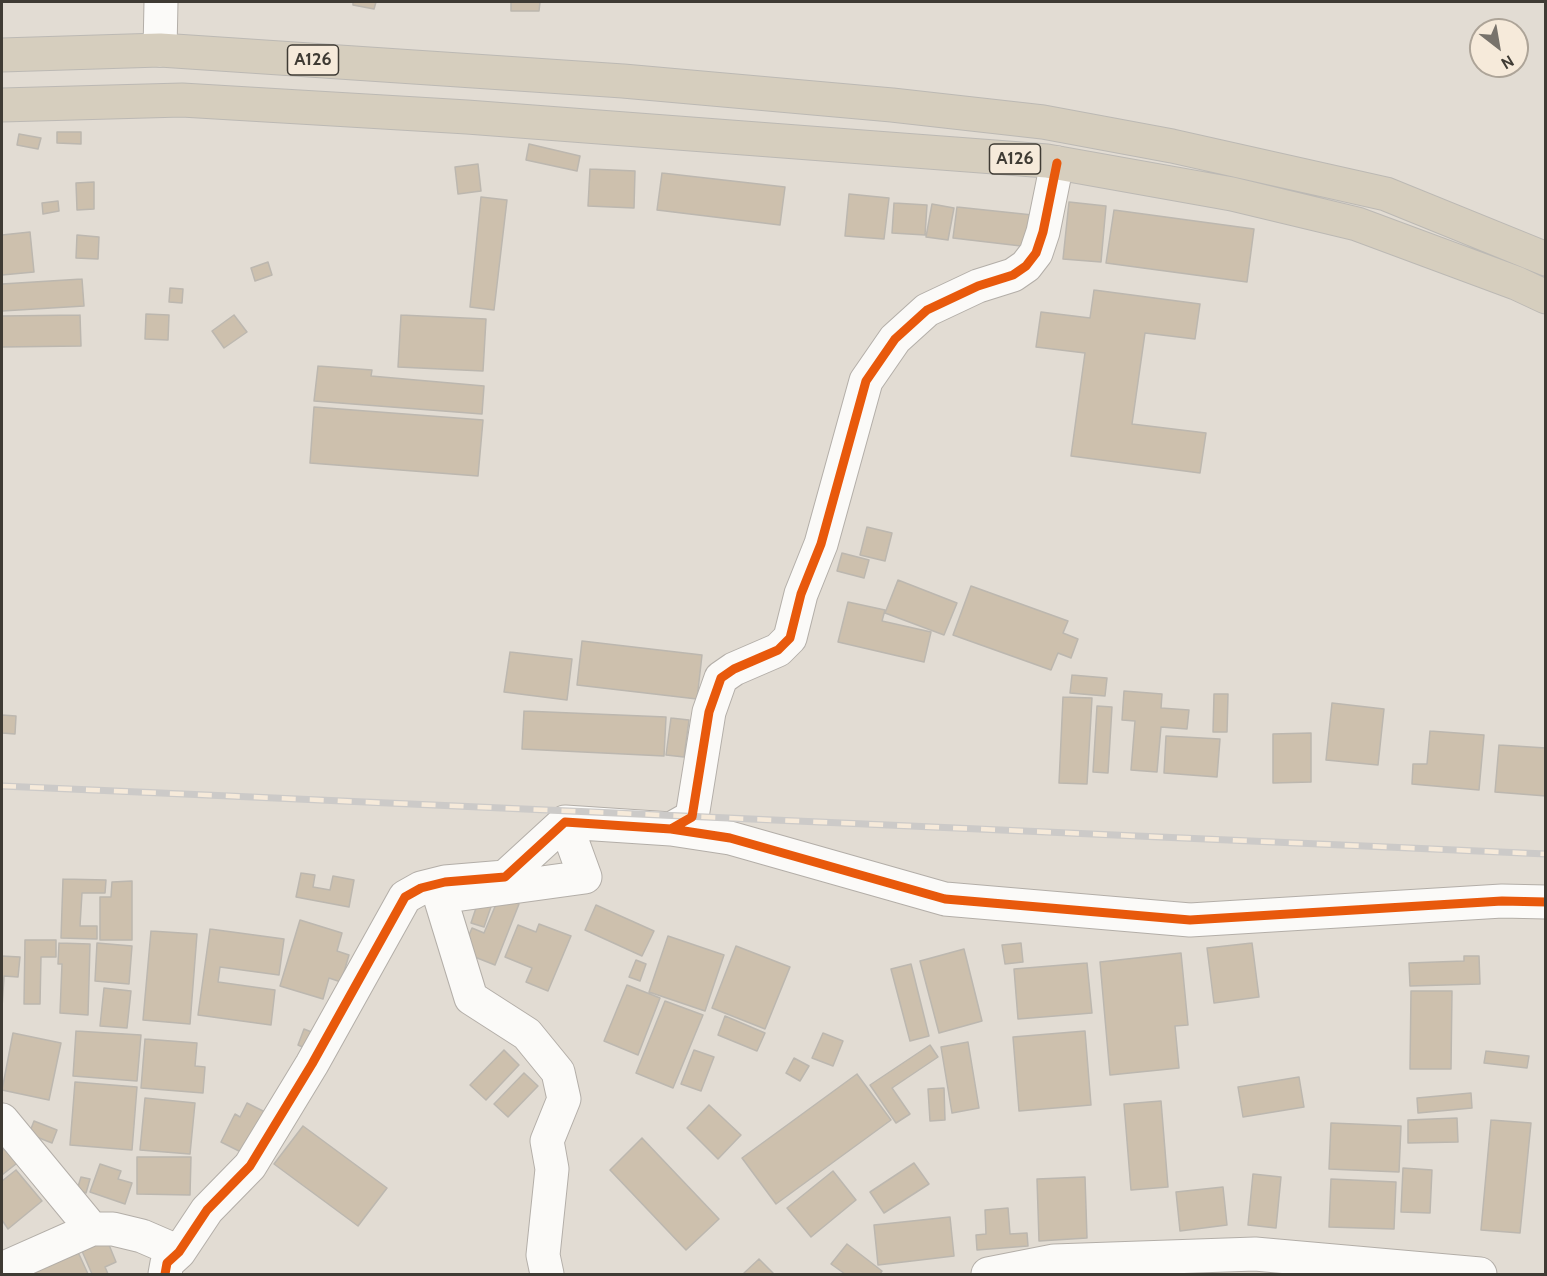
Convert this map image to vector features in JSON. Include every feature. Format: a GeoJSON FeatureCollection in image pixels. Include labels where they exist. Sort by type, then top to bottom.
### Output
{"type":"FeatureCollection","features":[{"type":"Feature","properties":{"kind":"highway","name":"A126"},"geometry":{"type":"LineString","coordinates":[[2,55],[160,50],[623,81],[892,105],[1043,122],[1172,146],[1386,194],[1545,259]]}},
{"type":"Feature","properties":{"kind":"highway","name":"A126"},"geometry":{"type":"LineString","coordinates":[[2,105],[182,100],[467,117],[1056,163],[1232,194],[1357,224],[1504,278],[1545,297]]}},
{"type":"Feature","properties":{"kind":"street"},"geometry":{"type":"LineString","coordinates":[[160,50],[161,2]]}},
{"type":"Feature","properties":{"kind":"street"},"geometry":{"type":"LineString","coordinates":[[671,829],[692,817],[709,712],[721,678],[734,669],[778,650],[790,638],[801,594],[821,544],[866,381],[895,339],[927,310],[978,286],[1013,275],[1026,266],[1036,253],[1043,232],[1056,163]]}},
{"type":"Feature","properties":{"kind":"street"},"geometry":{"type":"LineString","coordinates":[[547,1275],[543,1255],[552,1168],[547,1141],[564,1099],[558,1072],[527,1034],[471,998],[440,897],[585,877],[566,822]]}},
{"type":"Feature","properties":{"kind":"street"},"geometry":{"type":"LineString","coordinates":[[2,1269],[92,1229],[123,1231],[172,1263],[207,1210],[250,1166],[312,1064],[405,897],[421,888],[445,882],[505,877],[566,822],[671,829],[730,838],[945,899],[1190,920],[1502,901],[1545,902]]}},
{"type":"Feature","properties":{"kind":"street"},"geometry":{"type":"LineString","coordinates":[[2,1120],[92,1229]]}},
{"type":"Feature","properties":{"kind":"street"},"geometry":{"type":"LineString","coordinates":[[988,1275],[1054,1261],[1255,1254],[1480,1275]]}},
{"type":"Feature","properties":{"kind":"building"},"geometry":{"type":"Polygon","coordinates":[[[353,2],[376,2],[374,9],[353,5],[353,2]]]}},
{"type":"Feature","properties":{"kind":"building"},"geometry":{"type":"Polygon","coordinates":[[[511,2],[540,2],[539,11],[511,11],[511,2]]]}},
{"type":"Feature","properties":{"kind":"building"},"geometry":{"type":"Polygon","coordinates":[[[57,132],[81,132],[81,144],[57,143],[57,132]]]}},
{"type":"Feature","properties":{"kind":"building"},"geometry":{"type":"Polygon","coordinates":[[[19,134],[41,138],[38,149],[17,145],[19,134]]]}},
{"type":"Feature","properties":{"kind":"building"},"geometry":{"type":"Polygon","coordinates":[[[529,144],[580,156],[577,171],[526,160],[529,144]]]}},
{"type":"Feature","properties":{"kind":"building"},"geometry":{"type":"Polygon","coordinates":[[[478,164],[481,191],[458,194],[455,167],[478,164]]]}},
{"type":"Feature","properties":{"kind":"building"},"geometry":{"type":"Polygon","coordinates":[[[590,169],[635,171],[634,208],[588,206],[590,169]]]}},
{"type":"Feature","properties":{"kind":"building"},"geometry":{"type":"Polygon","coordinates":[[[662,173],[785,187],[780,225],[657,210],[662,173]]]}},
{"type":"Feature","properties":{"kind":"building"},"geometry":{"type":"Polygon","coordinates":[[[94,182],[94,209],[77,210],[76,183],[94,182]]]}},
{"type":"Feature","properties":{"kind":"building"},"geometry":{"type":"Polygon","coordinates":[[[849,194],[889,198],[884,239],[845,236],[849,194]]]}},
{"type":"Feature","properties":{"kind":"building"},"geometry":{"type":"Polygon","coordinates":[[[481,197],[507,200],[494,310],[470,307],[481,197]]]}},
{"type":"Feature","properties":{"kind":"building"},"geometry":{"type":"Polygon","coordinates":[[[58,201],[59,211],[43,214],[42,203],[58,201]]]}},
{"type":"Feature","properties":{"kind":"building"},"geometry":{"type":"Polygon","coordinates":[[[1069,202],[1106,206],[1101,262],[1063,259],[1069,202]]]}},
{"type":"Feature","properties":{"kind":"building"},"geometry":{"type":"Polygon","coordinates":[[[894,203],[927,205],[925,235],[892,233],[894,203]]]}},
{"type":"Feature","properties":{"kind":"building"},"geometry":{"type":"Polygon","coordinates":[[[932,204],[954,208],[948,240],[926,237],[932,204]]]}},
{"type":"Feature","properties":{"kind":"building"},"geometry":{"type":"Polygon","coordinates":[[[957,207],[1042,216],[1038,248],[953,238],[957,207]]]}},
{"type":"Feature","properties":{"kind":"building"},"geometry":{"type":"Polygon","coordinates":[[[1114,210],[1254,229],[1247,282],[1106,263],[1114,210]]]}},
{"type":"Feature","properties":{"kind":"building"},"geometry":{"type":"Polygon","coordinates":[[[30,232],[34,272],[2,275],[2,235],[30,232]]]}},
{"type":"Feature","properties":{"kind":"building"},"geometry":{"type":"Polygon","coordinates":[[[77,235],[99,237],[98,259],[76,258],[77,235]]]}},
{"type":"Feature","properties":{"kind":"building"},"geometry":{"type":"Polygon","coordinates":[[[268,262],[272,275],[255,281],[251,268],[268,262]]]}},
{"type":"Feature","properties":{"kind":"building"},"geometry":{"type":"Polygon","coordinates":[[[82,279],[84,306],[2,311],[2,284],[82,279]]]}},
{"type":"Feature","properties":{"kind":"building"},"geometry":{"type":"Polygon","coordinates":[[[170,288],[183,289],[182,303],[169,302],[170,288]]]}},
{"type":"Feature","properties":{"kind":"building"},"geometry":{"type":"Polygon","coordinates":[[[1094,290],[1200,304],[1195,339],[1145,333],[1132,424],[1206,433],[1200,473],[1071,456],[1085,353],[1036,347],[1041,312],[1090,318],[1094,290]]]}},
{"type":"Feature","properties":{"kind":"building"},"geometry":{"type":"Polygon","coordinates":[[[146,314],[169,315],[168,340],[145,339],[146,314]]]}},
{"type":"Feature","properties":{"kind":"building"},"geometry":{"type":"Polygon","coordinates":[[[80,315],[81,346],[2,347],[2,316],[80,315]]]}},
{"type":"Feature","properties":{"kind":"building"},"geometry":{"type":"Polygon","coordinates":[[[234,315],[247,332],[224,348],[212,331],[234,315]]]}},
{"type":"Feature","properties":{"kind":"building"},"geometry":{"type":"Polygon","coordinates":[[[401,315],[486,319],[483,371],[398,367],[401,315]]]}},
{"type":"Feature","properties":{"kind":"building"},"geometry":{"type":"Polygon","coordinates":[[[318,366],[372,370],[371,376],[484,386],[482,414],[314,401],[318,366]]]}},
{"type":"Feature","properties":{"kind":"building"},"geometry":{"type":"Polygon","coordinates":[[[314,407],[483,420],[478,476],[310,463],[314,407]]]}},
{"type":"Feature","properties":{"kind":"building"},"geometry":{"type":"Polygon","coordinates":[[[867,527],[892,533],[885,561],[860,555],[867,527]]]}},
{"type":"Feature","properties":{"kind":"building"},"geometry":{"type":"Polygon","coordinates":[[[842,553],[869,560],[864,578],[837,571],[842,553]]]}},
{"type":"Feature","properties":{"kind":"building"},"geometry":{"type":"Polygon","coordinates":[[[898,580],[957,603],[944,635],[885,613],[898,580]]]}},
{"type":"Feature","properties":{"kind":"building"},"geometry":{"type":"Polygon","coordinates":[[[971,586],[1068,621],[1063,633],[1078,639],[1071,658],[1058,653],[1051,670],[953,635],[971,586]]]}},
{"type":"Feature","properties":{"kind":"building"},"geometry":{"type":"Polygon","coordinates":[[[848,602],[885,610],[882,621],[931,632],[924,662],[838,642],[848,602]]]}},
{"type":"Feature","properties":{"kind":"building"},"geometry":{"type":"Polygon","coordinates":[[[582,641],[702,655],[697,699],[577,685],[582,641]]]}},
{"type":"Feature","properties":{"kind":"building"},"geometry":{"type":"Polygon","coordinates":[[[510,652],[572,659],[567,700],[504,692],[510,652]]]}},
{"type":"Feature","properties":{"kind":"building"},"geometry":{"type":"Polygon","coordinates":[[[1072,675],[1107,678],[1105,696],[1070,693],[1072,675]]]}},
{"type":"Feature","properties":{"kind":"building"},"geometry":{"type":"Polygon","coordinates":[[[1124,691],[1162,694],[1161,708],[1189,710],[1187,729],[1161,727],[1157,772],[1131,770],[1135,721],[1122,720],[1124,691]]]}},
{"type":"Feature","properties":{"kind":"building"},"geometry":{"type":"Polygon","coordinates":[[[1214,694],[1228,694],[1227,732],[1213,732],[1214,694]]]}},
{"type":"Feature","properties":{"kind":"building"},"geometry":{"type":"Polygon","coordinates":[[[1063,697],[1092,698],[1087,784],[1059,783],[1063,697]]]}},
{"type":"Feature","properties":{"kind":"building"},"geometry":{"type":"Polygon","coordinates":[[[1332,703],[1384,709],[1378,765],[1326,760],[1332,703]]]}},
{"type":"Feature","properties":{"kind":"building"},"geometry":{"type":"Polygon","coordinates":[[[1097,706],[1112,707],[1108,773],[1093,772],[1097,706]]]}},
{"type":"Feature","properties":{"kind":"building"},"geometry":{"type":"Polygon","coordinates":[[[524,711],[666,717],[664,756],[522,749],[524,711]]]}},
{"type":"Feature","properties":{"kind":"building"},"geometry":{"type":"Polygon","coordinates":[[[2,715],[16,716],[15,734],[2,733],[2,715]]]}},
{"type":"Feature","properties":{"kind":"building"},"geometry":{"type":"Polygon","coordinates":[[[671,718],[689,720],[684,757],[666,755],[671,718]]]}},
{"type":"Feature","properties":{"kind":"building"},"geometry":{"type":"Polygon","coordinates":[[[1430,731],[1484,735],[1479,790],[1412,784],[1413,764],[1427,764],[1430,731]]]}},
{"type":"Feature","properties":{"kind":"building"},"geometry":{"type":"Polygon","coordinates":[[[1311,733],[1311,782],[1273,783],[1273,734],[1311,733]]]}},
{"type":"Feature","properties":{"kind":"building"},"geometry":{"type":"Polygon","coordinates":[[[1166,736],[1220,739],[1217,777],[1164,773],[1166,736]]]}},
{"type":"Feature","properties":{"kind":"building"},"geometry":{"type":"Polygon","coordinates":[[[1499,745],[1546,748],[1546,796],[1495,792],[1499,745]]]}},
{"type":"Feature","properties":{"kind":"building"},"geometry":{"type":"Polygon","coordinates":[[[301,873],[315,875],[313,887],[330,890],[333,876],[354,880],[349,907],[296,897],[301,873]]]}},
{"type":"Feature","properties":{"kind":"building"},"geometry":{"type":"Polygon","coordinates":[[[63,879],[106,880],[105,893],[82,893],[80,926],[97,926],[97,939],[61,938],[63,879]]]}},
{"type":"Feature","properties":{"kind":"building"},"geometry":{"type":"Polygon","coordinates":[[[132,881],[132,940],[100,940],[100,897],[111,897],[112,882],[132,881]]]}},
{"type":"Feature","properties":{"kind":"building"},"geometry":{"type":"Polygon","coordinates":[[[480,896],[493,901],[484,927],[471,923],[480,896]]]}},
{"type":"Feature","properties":{"kind":"building"},"geometry":{"type":"Polygon","coordinates":[[[499,897],[519,904],[495,965],[462,952],[472,928],[484,933],[499,897]]]}},
{"type":"Feature","properties":{"kind":"building"},"geometry":{"type":"Polygon","coordinates":[[[596,905],[654,931],[642,956],[585,930],[596,905]]]}},
{"type":"Feature","properties":{"kind":"building"},"geometry":{"type":"Polygon","coordinates":[[[300,920],[342,933],[337,951],[349,955],[341,982],[329,978],[323,999],[280,986],[300,920]]]}},
{"type":"Feature","properties":{"kind":"building"},"geometry":{"type":"Polygon","coordinates":[[[539,924],[571,936],[548,991],[526,982],[532,968],[505,957],[518,925],[536,932],[539,924]]]}},
{"type":"Feature","properties":{"kind":"building"},"geometry":{"type":"Polygon","coordinates":[[[210,929],[284,939],[279,975],[220,967],[218,982],[275,990],[271,1025],[198,1015],[210,929]]]}},
{"type":"Feature","properties":{"kind":"building"},"geometry":{"type":"Polygon","coordinates":[[[151,931],[197,934],[190,1024],[143,1020],[151,931]]]}},
{"type":"Feature","properties":{"kind":"building"},"geometry":{"type":"Polygon","coordinates":[[[668,936],[724,955],[705,1011],[649,992],[668,936]]]}},
{"type":"Feature","properties":{"kind":"building"},"geometry":{"type":"Polygon","coordinates":[[[25,940],[56,940],[56,957],[41,957],[40,1004],[24,1004],[25,940]]]}},
{"type":"Feature","properties":{"kind":"building"},"geometry":{"type":"Polygon","coordinates":[[[59,943],[90,944],[88,1015],[60,1013],[62,964],[58,964],[59,943]]]}},
{"type":"Feature","properties":{"kind":"building"},"geometry":{"type":"Polygon","coordinates":[[[97,943],[132,946],[129,984],[95,981],[97,943]]]}},
{"type":"Feature","properties":{"kind":"building"},"geometry":{"type":"Polygon","coordinates":[[[1021,943],[1023,962],[1005,964],[1002,945],[1021,943]]]}},
{"type":"Feature","properties":{"kind":"building"},"geometry":{"type":"Polygon","coordinates":[[[1252,943],[1259,997],[1214,1003],[1207,948],[1252,943]]]}},
{"type":"Feature","properties":{"kind":"building"},"geometry":{"type":"Polygon","coordinates":[[[736,946],[790,967],[765,1029],[712,1008],[736,946]]]}},
{"type":"Feature","properties":{"kind":"building"},"geometry":{"type":"Polygon","coordinates":[[[964,949],[982,1021],[939,1033],[920,961],[964,949]]]}},
{"type":"Feature","properties":{"kind":"building"},"geometry":{"type":"Polygon","coordinates":[[[1181,953],[1188,1025],[1175,1026],[1179,1068],[1110,1075],[1100,962],[1181,953]]]}},
{"type":"Feature","properties":{"kind":"building"},"geometry":{"type":"Polygon","coordinates":[[[2,956],[20,957],[18,977],[4,976],[2,1008],[2,956]]]}},
{"type":"Feature","properties":{"kind":"building"},"geometry":{"type":"Polygon","coordinates":[[[1464,956],[1479,956],[1480,984],[1410,986],[1409,963],[1464,961],[1464,956]]]}},
{"type":"Feature","properties":{"kind":"building"},"geometry":{"type":"Polygon","coordinates":[[[636,960],[646,964],[640,981],[629,977],[636,960]]]}},
{"type":"Feature","properties":{"kind":"building"},"geometry":{"type":"Polygon","coordinates":[[[1087,963],[1092,1013],[1018,1019],[1014,969],[1087,963]]]}},
{"type":"Feature","properties":{"kind":"building"},"geometry":{"type":"Polygon","coordinates":[[[911,964],[929,1036],[910,1041],[891,969],[911,964]]]}},
{"type":"Feature","properties":{"kind":"building"},"geometry":{"type":"Polygon","coordinates":[[[627,985],[660,998],[638,1055],[604,1041],[627,985]]]}},
{"type":"Feature","properties":{"kind":"building"},"geometry":{"type":"Polygon","coordinates":[[[104,988],[131,991],[127,1028],[100,1026],[104,988]]]}},
{"type":"Feature","properties":{"kind":"building"},"geometry":{"type":"Polygon","coordinates":[[[1411,991],[1452,991],[1451,1069],[1410,1069],[1411,991]]]}},
{"type":"Feature","properties":{"kind":"building"},"geometry":{"type":"Polygon","coordinates":[[[665,1001],[703,1015],[673,1088],[636,1073],[665,1001]]]}},
{"type":"Feature","properties":{"kind":"building"},"geometry":{"type":"Polygon","coordinates":[[[725,1016],[765,1033],[757,1051],[718,1035],[725,1016]]]}},
{"type":"Feature","properties":{"kind":"building"},"geometry":{"type":"Polygon","coordinates":[[[304,1029],[314,1033],[307,1049],[298,1045],[304,1029]]]}},
{"type":"Feature","properties":{"kind":"building"},"geometry":{"type":"Polygon","coordinates":[[[76,1031],[141,1035],[137,1081],[73,1076],[76,1031]]]}},
{"type":"Feature","properties":{"kind":"building"},"geometry":{"type":"Polygon","coordinates":[[[1085,1031],[1091,1105],[1019,1111],[1013,1037],[1085,1031]]]}},
{"type":"Feature","properties":{"kind":"building"},"geometry":{"type":"Polygon","coordinates":[[[13,1033],[61,1043],[49,1100],[2,1090],[13,1033]]]}},
{"type":"Feature","properties":{"kind":"building"},"geometry":{"type":"Polygon","coordinates":[[[823,1033],[843,1041],[833,1066],[812,1058],[823,1033]]]}},
{"type":"Feature","properties":{"kind":"building"},"geometry":{"type":"Polygon","coordinates":[[[145,1039],[197,1043],[195,1066],[205,1067],[203,1093],[141,1088],[145,1039]]]}},
{"type":"Feature","properties":{"kind":"building"},"geometry":{"type":"Polygon","coordinates":[[[968,1042],[979,1108],[952,1113],[941,1047],[968,1042]]]}},
{"type":"Feature","properties":{"kind":"building"},"geometry":{"type":"Polygon","coordinates":[[[930,1045],[938,1057],[892,1088],[910,1114],[896,1123],[870,1085],[930,1045]]]}},
{"type":"Feature","properties":{"kind":"building"},"geometry":{"type":"Polygon","coordinates":[[[504,1050],[519,1065],[486,1100],[470,1085],[504,1050]]]}},
{"type":"Feature","properties":{"kind":"building"},"geometry":{"type":"Polygon","coordinates":[[[694,1050],[714,1057],[701,1091],[681,1084],[694,1050]]]}},
{"type":"Feature","properties":{"kind":"building"},"geometry":{"type":"Polygon","coordinates":[[[1486,1051],[1529,1056],[1527,1068],[1484,1063],[1486,1051]]]}},
{"type":"Feature","properties":{"kind":"building"},"geometry":{"type":"Polygon","coordinates":[[[794,1058],[809,1066],[800,1081],[786,1073],[794,1058]]]}},
{"type":"Feature","properties":{"kind":"building"},"geometry":{"type":"Polygon","coordinates":[[[524,1073],[538,1086],[508,1117],[494,1104],[524,1073]]]}},
{"type":"Feature","properties":{"kind":"building"},"geometry":{"type":"Polygon","coordinates":[[[857,1074],[891,1120],[776,1204],[742,1158],[857,1074]]]}},
{"type":"Feature","properties":{"kind":"building"},"geometry":{"type":"Polygon","coordinates":[[[1299,1077],[1304,1107],[1243,1117],[1238,1087],[1299,1077]]]}},
{"type":"Feature","properties":{"kind":"building"},"geometry":{"type":"Polygon","coordinates":[[[75,1082],[137,1087],[132,1150],[70,1145],[75,1082]]]}},
{"type":"Feature","properties":{"kind":"building"},"geometry":{"type":"Polygon","coordinates":[[[944,1088],[945,1120],[930,1121],[928,1089],[944,1088]]]}},
{"type":"Feature","properties":{"kind":"building"},"geometry":{"type":"Polygon","coordinates":[[[1471,1093],[1472,1108],[1418,1113],[1417,1098],[1471,1093]]]}},
{"type":"Feature","properties":{"kind":"building"},"geometry":{"type":"Polygon","coordinates":[[[145,1098],[195,1103],[190,1154],[140,1150],[145,1098]]]}},
{"type":"Feature","properties":{"kind":"building"},"geometry":{"type":"Polygon","coordinates":[[[1161,1101],[1168,1187],[1131,1190],[1124,1104],[1161,1101]]]}},
{"type":"Feature","properties":{"kind":"building"},"geometry":{"type":"Polygon","coordinates":[[[247,1103],[269,1114],[249,1156],[221,1142],[235,1114],[240,1117],[247,1103]]]}},
{"type":"Feature","properties":{"kind":"building"},"geometry":{"type":"Polygon","coordinates":[[[709,1105],[741,1135],[718,1159],[687,1128],[709,1105]]]}},
{"type":"Feature","properties":{"kind":"building"},"geometry":{"type":"Polygon","coordinates":[[[1457,1118],[1458,1142],[1408,1143],[1408,1120],[1457,1118]]]}},
{"type":"Feature","properties":{"kind":"building"},"geometry":{"type":"Polygon","coordinates":[[[1491,1120],[1531,1123],[1520,1233],[1481,1230],[1491,1120]]]}},
{"type":"Feature","properties":{"kind":"building"},"geometry":{"type":"Polygon","coordinates":[[[34,1121],[57,1130],[52,1143],[29,1134],[34,1121]]]}},
{"type":"Feature","properties":{"kind":"building"},"geometry":{"type":"Polygon","coordinates":[[[1331,1123],[1401,1126],[1399,1172],[1329,1169],[1331,1123]]]}},
{"type":"Feature","properties":{"kind":"building"},"geometry":{"type":"Polygon","coordinates":[[[303,1126],[387,1188],[358,1226],[274,1164],[303,1126]]]}},
{"type":"Feature","properties":{"kind":"building"},"geometry":{"type":"Polygon","coordinates":[[[642,1138],[719,1219],[686,1250],[610,1170],[642,1138]]]}},
{"type":"Feature","properties":{"kind":"building"},"geometry":{"type":"Polygon","coordinates":[[[9,1145],[21,1160],[2,1175],[2,1151],[9,1145]]]}},
{"type":"Feature","properties":{"kind":"building"},"geometry":{"type":"Polygon","coordinates":[[[137,1157],[191,1157],[190,1195],[137,1194],[137,1157]]]}},
{"type":"Feature","properties":{"kind":"building"},"geometry":{"type":"Polygon","coordinates":[[[914,1163],[929,1184],[884,1213],[870,1192],[914,1163]]]}},
{"type":"Feature","properties":{"kind":"building"},"geometry":{"type":"Polygon","coordinates":[[[100,1164],[121,1171],[118,1179],[132,1183],[125,1204],[90,1192],[100,1164]]]}},
{"type":"Feature","properties":{"kind":"building"},"geometry":{"type":"Polygon","coordinates":[[[1403,1168],[1432,1170],[1430,1213],[1401,1212],[1403,1168]]]}},
{"type":"Feature","properties":{"kind":"building"},"geometry":{"type":"Polygon","coordinates":[[[16,1170],[42,1201],[8,1229],[2,1220],[2,1181],[16,1170]]]}},
{"type":"Feature","properties":{"kind":"building"},"geometry":{"type":"Polygon","coordinates":[[[833,1171],[856,1200],[811,1237],[787,1208],[833,1171]]]}},
{"type":"Feature","properties":{"kind":"building"},"geometry":{"type":"Polygon","coordinates":[[[1253,1174],[1281,1177],[1276,1228],[1248,1225],[1253,1174]]]}},
{"type":"Feature","properties":{"kind":"building"},"geometry":{"type":"Polygon","coordinates":[[[81,1177],[90,1179],[86,1193],[77,1190],[81,1177]]]}},
{"type":"Feature","properties":{"kind":"building"},"geometry":{"type":"Polygon","coordinates":[[[1085,1177],[1087,1238],[1039,1241],[1037,1179],[1085,1177]]]}},
{"type":"Feature","properties":{"kind":"building"},"geometry":{"type":"Polygon","coordinates":[[[1331,1179],[1396,1182],[1394,1229],[1329,1227],[1331,1179]]]}},
{"type":"Feature","properties":{"kind":"building"},"geometry":{"type":"Polygon","coordinates":[[[1223,1187],[1227,1225],[1180,1231],[1176,1192],[1223,1187]]]}},
{"type":"Feature","properties":{"kind":"building"},"geometry":{"type":"Polygon","coordinates":[[[1008,1208],[1010,1234],[1027,1233],[1028,1246],[977,1250],[976,1235],[986,1234],[985,1210],[1008,1208]]]}},
{"type":"Feature","properties":{"kind":"building"},"geometry":{"type":"Polygon","coordinates":[[[950,1217],[954,1256],[878,1265],[874,1225],[950,1217]]]}},
{"type":"Feature","properties":{"kind":"building"},"geometry":{"type":"Polygon","coordinates":[[[107,1240],[116,1262],[105,1267],[108,1274],[92,1274],[82,1251],[107,1240]]]}},
{"type":"Feature","properties":{"kind":"building"},"geometry":{"type":"Polygon","coordinates":[[[847,1244],[882,1271],[880,1274],[845,1274],[831,1264],[847,1244]]]}},
{"type":"Feature","properties":{"kind":"building"},"geometry":{"type":"Polygon","coordinates":[[[78,1252],[88,1274],[30,1273],[78,1252]]]}},
{"type":"Feature","properties":{"kind":"building"},"geometry":{"type":"Polygon","coordinates":[[[759,1259],[774,1274],[743,1274],[759,1259]]]}},
{"type":"Feature","properties":{"kind":"railway"},"geometry":{"type":"LineString","coordinates":[[2,786],[1546,854]]}},
{"type":"Feature","properties":{"kind":"cycle path"},"geometry":{"type":"LineString","coordinates":[[671,829],[692,817],[709,712],[721,678],[734,669],[778,650],[790,638],[801,594],[821,544],[866,381],[895,339],[927,310],[978,286],[1013,275],[1026,266],[1036,253],[1043,232],[1057,163]]}},
{"type":"Feature","properties":{"kind":"cycle path"},"geometry":{"type":"LineString","coordinates":[[165,1274],[167,1263],[179,1252],[207,1210],[250,1166],[312,1064],[405,897],[421,888],[445,882],[505,877],[565,822],[671,829],[730,838],[945,899],[1190,920],[1502,901],[1546,902]]}}]}
